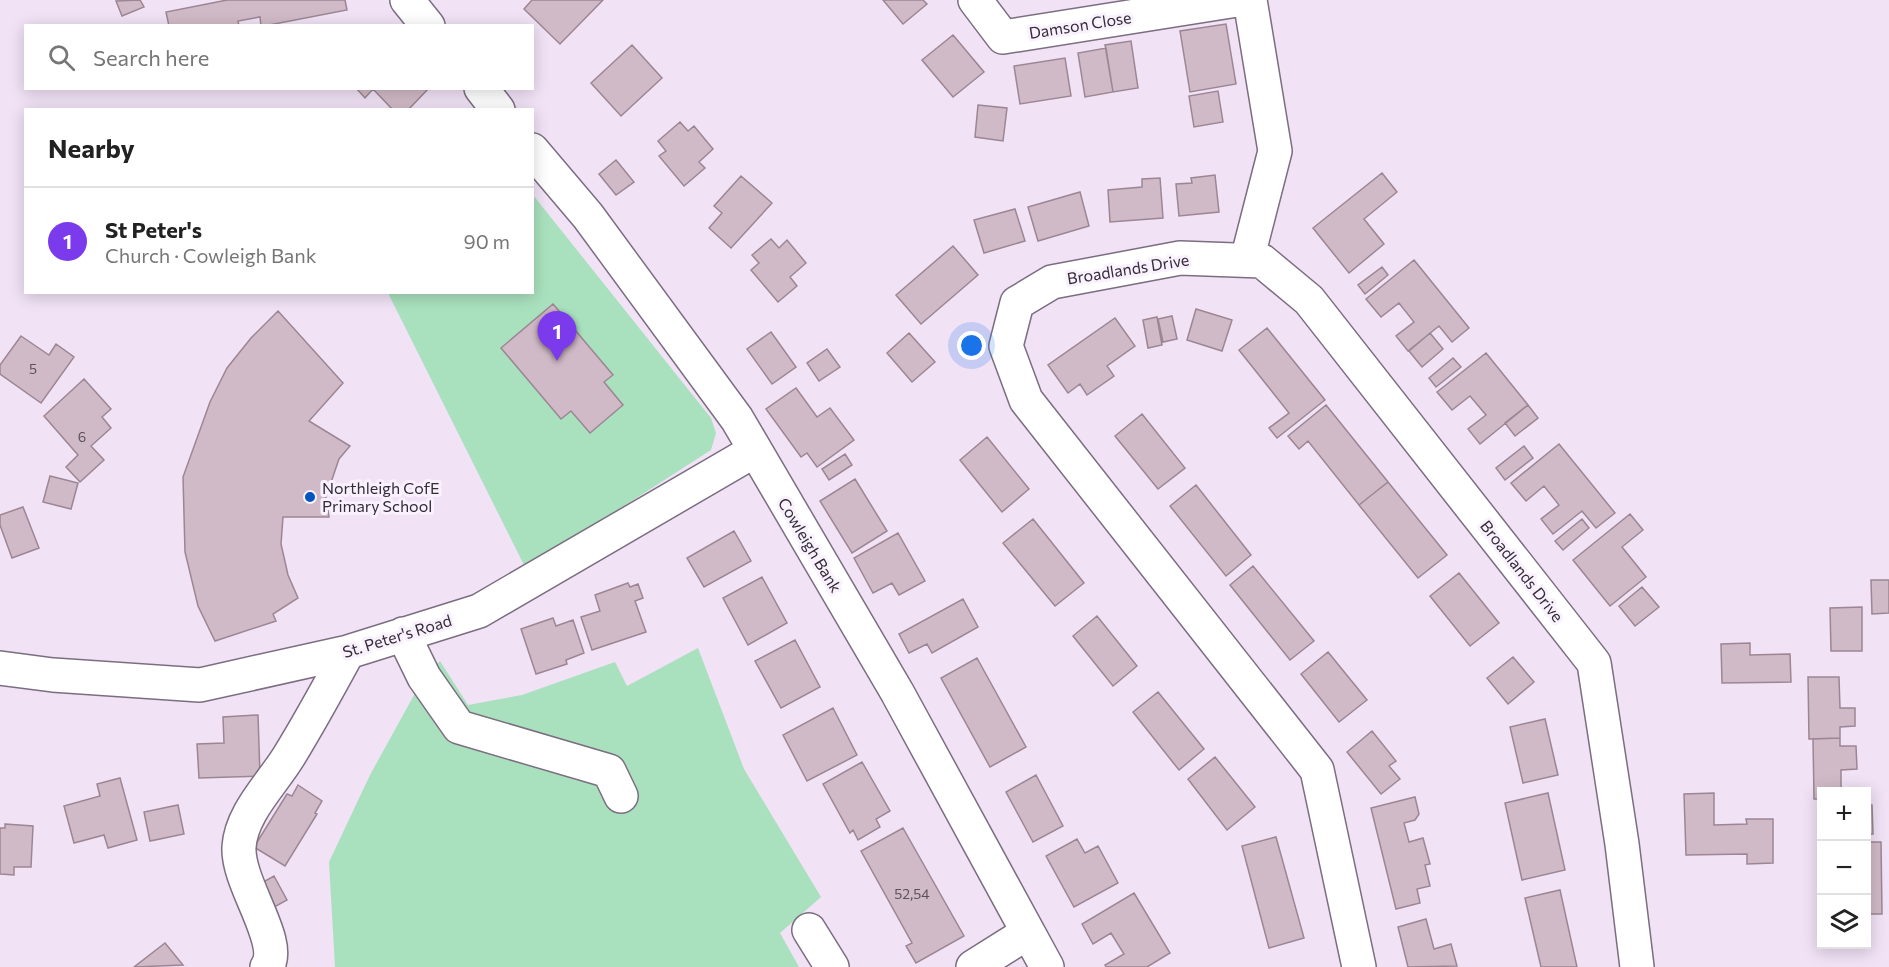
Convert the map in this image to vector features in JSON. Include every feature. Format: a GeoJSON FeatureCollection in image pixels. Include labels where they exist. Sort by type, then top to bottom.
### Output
{"type":"FeatureCollection","features":[{"type":"Feature","properties":{"kind":"street"},"geometry":{"type":"LineString","coordinates":[[407,0],[426,24]]}},
{"type":"Feature","properties":{"kind":"street","name":"Damson Close"},"geometry":{"type":"LineString","coordinates":[[975,0],[1003,37],[1237,0]]}},
{"type":"Feature","properties":{"kind":"street"},"geometry":{"type":"LineString","coordinates":[[1247,260],[1275,151],[1250,0]]}},
{"type":"Feature","properties":{"kind":"street"},"geometry":{"type":"LineString","coordinates":[[483,90],[496,108]]}},
{"type":"Feature","properties":{"kind":"street","name":"Cowleigh Bank"},"geometry":{"type":"LineString","coordinates":[[534,152],[588,216],[730,409],[897,692],[1047,967]]}},
{"type":"Feature","properties":{"kind":"street","name":"Broadlands Drive"},"geometry":{"type":"LineString","coordinates":[[1359,967],[1317,770],[1026,400],[1006,346],[1017,303],[1052,282],[1180,258],[1262,261],[1309,300],[1594,663],[1622,844],[1637,967]]}},
{"type":"Feature","properties":{"kind":"street","name":"St. Peter's Road"},"geometry":{"type":"LineString","coordinates":[[0,668],[53,675],[200,685],[348,652],[478,611],[754,452]]}},
{"type":"Feature","properties":{"kind":"street"},"geometry":{"type":"LineString","coordinates":[[403,634],[424,677],[459,727],[609,771],[621,796]]}},
{"type":"Feature","properties":{"kind":"street"},"geometry":{"type":"LineString","coordinates":[[267,967],[273,949],[249,895],[239,863],[242,831],[248,816],[273,783],[313,717],[348,652]]}},
{"type":"Feature","properties":{"kind":"street"},"geometry":{"type":"LineString","coordinates":[[809,930],[832,967]]}},
{"type":"Feature","properties":{"kind":"street"},"geometry":{"type":"LineString","coordinates":[[973,967],[1027,933]]}},
{"type":"Feature","properties":{"kind":"green space"},"geometry":{"type":"Polygon","coordinates":[[[534,196],[711,418],[716,433],[711,450],[526,569],[388,294],[534,294],[534,196]]]}},
{"type":"Feature","properties":{"kind":"green space"},"geometry":{"type":"Polygon","coordinates":[[[698,648],[744,769],[821,897],[780,933],[799,967],[335,967],[329,862],[370,775],[424,677],[440,661],[468,705],[522,695],[615,662],[627,686],[698,648]]]}},
{"type":"Feature","properties":{"kind":"building"},"geometry":{"type":"Polygon","coordinates":[[[140,0],[144,7],[122,16],[116,1],[140,0]]]}},
{"type":"Feature","properties":{"kind":"building"},"geometry":{"type":"Polygon","coordinates":[[[227,0],[345,0],[347,10],[274,24],[261,24],[260,17],[238,21],[239,24],[169,24],[166,12],[227,0]]]}},
{"type":"Feature","properties":{"kind":"building"},"geometry":{"type":"Polygon","coordinates":[[[532,0],[603,0],[560,44],[524,9],[532,0]]]}},
{"type":"Feature","properties":{"kind":"building"},"geometry":{"type":"Polygon","coordinates":[[[883,0],[923,0],[927,4],[903,24],[883,0]]]}},
{"type":"Feature","properties":{"kind":"building"},"geometry":{"type":"Polygon","coordinates":[[[1226,24],[1236,84],[1190,92],[1180,31],[1226,24]]]}},
{"type":"Feature","properties":{"kind":"building"},"geometry":{"type":"Polygon","coordinates":[[[953,35],[984,72],[953,97],[922,60],[953,35]]]}},
{"type":"Feature","properties":{"kind":"building"},"geometry":{"type":"Polygon","coordinates":[[[1131,41],[1138,88],[1113,92],[1105,45],[1131,41]]]}},
{"type":"Feature","properties":{"kind":"building"},"geometry":{"type":"Polygon","coordinates":[[[632,45],[662,78],[621,116],[591,83],[632,45]]]}},
{"type":"Feature","properties":{"kind":"building"},"geometry":{"type":"Polygon","coordinates":[[[1106,48],[1113,92],[1085,97],[1078,53],[1106,48]]]}},
{"type":"Feature","properties":{"kind":"building"},"geometry":{"type":"Polygon","coordinates":[[[1065,58],[1071,96],[1020,104],[1014,66],[1065,58]]]}},
{"type":"Feature","properties":{"kind":"building"},"geometry":{"type":"Polygon","coordinates":[[[358,90],[372,90],[365,98],[358,90]]]}},
{"type":"Feature","properties":{"kind":"building"},"geometry":{"type":"Polygon","coordinates":[[[374,90],[427,90],[410,108],[391,108],[374,90]]]}},
{"type":"Feature","properties":{"kind":"building"},"geometry":{"type":"Polygon","coordinates":[[[1218,91],[1223,122],[1194,127],[1189,96],[1218,91]]]}},
{"type":"Feature","properties":{"kind":"building"},"geometry":{"type":"Polygon","coordinates":[[[978,105],[1007,108],[1003,141],[975,137],[978,105]]]}},
{"type":"Feature","properties":{"kind":"building"},"geometry":{"type":"Polygon","coordinates":[[[680,122],[688,131],[694,126],[713,149],[699,162],[705,168],[684,186],[659,156],[666,151],[658,141],[680,122]]]}},
{"type":"Feature","properties":{"kind":"building"},"geometry":{"type":"Polygon","coordinates":[[[616,160],[634,182],[616,195],[599,174],[616,160]]]}},
{"type":"Feature","properties":{"kind":"building"},"geometry":{"type":"Polygon","coordinates":[[[1382,173],[1397,192],[1364,219],[1384,244],[1349,273],[1313,228],[1382,173]]]}},
{"type":"Feature","properties":{"kind":"building"},"geometry":{"type":"Polygon","coordinates":[[[1215,175],[1219,212],[1179,216],[1176,184],[1192,183],[1191,178],[1215,175]]]}},
{"type":"Feature","properties":{"kind":"building"},"geometry":{"type":"Polygon","coordinates":[[[741,176],[772,203],[731,248],[709,228],[722,213],[714,206],[741,176]]]}},
{"type":"Feature","properties":{"kind":"building"},"geometry":{"type":"Polygon","coordinates":[[[1160,178],[1163,218],[1110,222],[1108,190],[1142,187],[1142,179],[1160,178]]]}},
{"type":"Feature","properties":{"kind":"building"},"geometry":{"type":"Polygon","coordinates":[[[1080,192],[1089,226],[1038,241],[1028,207],[1080,192]]]}},
{"type":"Feature","properties":{"kind":"building"},"geometry":{"type":"Polygon","coordinates":[[[1015,209],[1025,241],[984,253],[974,220],[1015,209]]]}},
{"type":"Feature","properties":{"kind":"building"},"geometry":{"type":"Polygon","coordinates":[[[771,239],[779,248],[787,240],[806,263],[790,277],[797,286],[778,302],[751,270],[759,263],[752,255],[771,239]]]}},
{"type":"Feature","properties":{"kind":"building"},"geometry":{"type":"Polygon","coordinates":[[[953,246],[978,275],[921,324],[896,295],[953,246]]]}},
{"type":"Feature","properties":{"kind":"building"},"geometry":{"type":"Polygon","coordinates":[[[1414,260],[1469,328],[1452,342],[1439,326],[1408,351],[1396,336],[1414,322],[1399,303],[1381,317],[1366,299],[1414,260]]]}},
{"type":"Feature","properties":{"kind":"building"},"geometry":{"type":"Polygon","coordinates":[[[1382,267],[1388,275],[1365,294],[1358,285],[1382,267]]]}},
{"type":"Feature","properties":{"kind":"building"},"geometry":{"type":"Polygon","coordinates":[[[553,304],[613,375],[604,382],[623,405],[590,433],[571,411],[561,419],[501,348],[553,304]]]}},
{"type":"Feature","properties":{"kind":"building"},"geometry":{"type":"Polygon","coordinates":[[[1196,309],[1232,320],[1222,351],[1187,340],[1196,309]]]}},
{"type":"Feature","properties":{"kind":"building"},"geometry":{"type":"Polygon","coordinates":[[[278,311],[343,383],[309,421],[350,446],[339,459],[326,497],[329,517],[283,517],[281,544],[288,575],[298,598],[273,614],[276,621],[215,641],[198,606],[185,552],[183,477],[210,402],[227,368],[251,338],[278,311]]]}},
{"type":"Feature","properties":{"kind":"building"},"geometry":{"type":"Polygon","coordinates":[[[1172,316],[1177,339],[1163,342],[1158,319],[1172,316]]]}},
{"type":"Feature","properties":{"kind":"building"},"geometry":{"type":"Polygon","coordinates":[[[1157,317],[1162,345],[1148,348],[1143,320],[1157,317]]]}},
{"type":"Feature","properties":{"kind":"building"},"geometry":{"type":"Polygon","coordinates":[[[1115,318],[1135,346],[1107,366],[1114,376],[1087,395],[1080,384],[1068,393],[1048,365],[1115,318]]]}},
{"type":"Feature","properties":{"kind":"building"},"geometry":{"type":"Polygon","coordinates":[[[1267,328],[1325,400],[1277,438],[1269,428],[1289,413],[1239,350],[1267,328]]]}},
{"type":"Feature","properties":{"kind":"building"},"geometry":{"type":"Polygon","coordinates":[[[771,332],[796,367],[772,384],[747,349],[771,332]]]}},
{"type":"Feature","properties":{"kind":"building"},"geometry":{"type":"Polygon","coordinates":[[[909,333],[935,362],[912,382],[887,353],[909,333]]]}},
{"type":"Feature","properties":{"kind":"building"},"geometry":{"type":"Polygon","coordinates":[[[1430,333],[1443,349],[1422,367],[1409,351],[1430,333]]]}},
{"type":"Feature","properties":{"kind":"building"},"geometry":{"type":"Polygon","coordinates":[[[21,336],[49,355],[56,344],[74,357],[41,403],[0,374],[0,365],[21,336]]]}},
{"type":"Feature","properties":{"kind":"building"},"geometry":{"type":"Polygon","coordinates":[[[827,349],[840,367],[819,381],[807,363],[827,349]]]}},
{"type":"Feature","properties":{"kind":"building"},"geometry":{"type":"Polygon","coordinates":[[[1486,353],[1528,405],[1480,444],[1468,429],[1486,415],[1470,396],[1452,410],[1437,392],[1486,353]]]}},
{"type":"Feature","properties":{"kind":"building"},"geometry":{"type":"Polygon","coordinates":[[[1453,358],[1461,367],[1436,387],[1429,378],[1453,358]]]}},
{"type":"Feature","properties":{"kind":"building"},"geometry":{"type":"Polygon","coordinates":[[[84,379],[111,409],[102,417],[111,428],[91,446],[104,460],[80,482],[66,467],[78,455],[44,416],[84,379]]]}},
{"type":"Feature","properties":{"kind":"building"},"geometry":{"type":"Polygon","coordinates":[[[796,388],[817,417],[830,408],[854,440],[817,467],[807,453],[801,457],[766,409],[796,388]]]}},
{"type":"Feature","properties":{"kind":"building"},"geometry":{"type":"Polygon","coordinates":[[[1326,405],[1388,482],[1359,505],[1308,441],[1299,449],[1288,436],[1326,405]]]}},
{"type":"Feature","properties":{"kind":"building"},"geometry":{"type":"Polygon","coordinates":[[[1528,405],[1538,418],[1515,436],[1505,423],[1528,405]]]}},
{"type":"Feature","properties":{"kind":"building"},"geometry":{"type":"Polygon","coordinates":[[[1142,414],[1185,468],[1158,489],[1115,436],[1142,414]]]}},
{"type":"Feature","properties":{"kind":"building"},"geometry":{"type":"Polygon","coordinates":[[[987,437],[1029,489],[1002,512],[960,460],[987,437]]]}},
{"type":"Feature","properties":{"kind":"building"},"geometry":{"type":"Polygon","coordinates":[[[1559,444],[1615,513],[1596,528],[1582,511],[1553,534],[1541,519],[1559,505],[1544,486],[1526,501],[1511,483],[1559,444]]]}},
{"type":"Feature","properties":{"kind":"building"},"geometry":{"type":"Polygon","coordinates":[[[1524,446],[1533,458],[1505,480],[1496,468],[1524,446]]]}},
{"type":"Feature","properties":{"kind":"building"},"geometry":{"type":"Polygon","coordinates":[[[845,454],[852,465],[829,480],[822,469],[845,454]]]}},
{"type":"Feature","properties":{"kind":"building"},"geometry":{"type":"Polygon","coordinates":[[[50,476],[78,483],[71,509],[43,502],[50,476]]]}},
{"type":"Feature","properties":{"kind":"building"},"geometry":{"type":"Polygon","coordinates":[[[855,479],[887,531],[852,553],[820,501],[855,479]]]}},
{"type":"Feature","properties":{"kind":"building"},"geometry":{"type":"Polygon","coordinates":[[[1388,482],[1447,555],[1418,578],[1359,505],[1388,482]]]}},
{"type":"Feature","properties":{"kind":"building"},"geometry":{"type":"Polygon","coordinates":[[[1196,485],[1251,555],[1226,576],[1170,506],[1196,485]]]}},
{"type":"Feature","properties":{"kind":"building"},"geometry":{"type":"Polygon","coordinates":[[[23,507],[39,548],[12,558],[0,525],[0,515],[23,507]]]}},
{"type":"Feature","properties":{"kind":"building"},"geometry":{"type":"Polygon","coordinates":[[[1630,514],[1643,530],[1622,547],[1646,577],[1610,606],[1573,560],[1630,514]]]}},
{"type":"Feature","properties":{"kind":"building"},"geometry":{"type":"Polygon","coordinates":[[[1033,519],[1084,583],[1055,606],[1003,543],[1033,519]]]}},
{"type":"Feature","properties":{"kind":"building"},"geometry":{"type":"Polygon","coordinates":[[[1582,519],[1589,528],[1563,550],[1555,541],[1582,519]]]}},
{"type":"Feature","properties":{"kind":"building"},"geometry":{"type":"Polygon","coordinates":[[[734,531],[751,561],[704,587],[687,558],[734,531]]]}},
{"type":"Feature","properties":{"kind":"building"},"geometry":{"type":"Polygon","coordinates":[[[898,533],[925,581],[899,595],[892,583],[873,593],[854,558],[898,533]]]}},
{"type":"Feature","properties":{"kind":"building"},"geometry":{"type":"Polygon","coordinates":[[[1253,566],[1314,641],[1290,660],[1230,585],[1253,566]]]}},
{"type":"Feature","properties":{"kind":"building"},"geometry":{"type":"Polygon","coordinates":[[[1459,573],[1499,623],[1470,646],[1430,596],[1459,573]]]}},
{"type":"Feature","properties":{"kind":"building"},"geometry":{"type":"Polygon","coordinates":[[[762,577],[787,623],[748,645],[723,598],[762,577]]]}},
{"type":"Feature","properties":{"kind":"building"},"geometry":{"type":"Polygon","coordinates":[[[1871,580],[1889,580],[1889,613],[1872,614],[1871,580]]]}},
{"type":"Feature","properties":{"kind":"building"},"geometry":{"type":"Polygon","coordinates":[[[628,583],[630,587],[638,584],[643,598],[635,601],[646,632],[592,650],[581,617],[600,611],[595,595],[628,583]]]}},
{"type":"Feature","properties":{"kind":"building"},"geometry":{"type":"Polygon","coordinates":[[[1642,587],[1659,607],[1635,626],[1619,606],[1642,587]]]}},
{"type":"Feature","properties":{"kind":"building"},"geometry":{"type":"Polygon","coordinates":[[[963,599],[978,627],[932,653],[927,644],[909,653],[899,634],[963,599]]]}},
{"type":"Feature","properties":{"kind":"building"},"geometry":{"type":"Polygon","coordinates":[[[1862,607],[1862,651],[1831,651],[1830,608],[1862,607]]]}},
{"type":"Feature","properties":{"kind":"building"},"geometry":{"type":"Polygon","coordinates":[[[1097,616],[1137,666],[1113,686],[1073,636],[1097,616]]]}},
{"type":"Feature","properties":{"kind":"building"},"geometry":{"type":"Polygon","coordinates":[[[553,618],[556,626],[573,620],[584,653],[566,660],[567,664],[536,674],[521,629],[553,618]]]}},
{"type":"Feature","properties":{"kind":"building"},"geometry":{"type":"Polygon","coordinates":[[[795,640],[820,687],[781,708],[755,661],[795,640]]]}},
{"type":"Feature","properties":{"kind":"building"},"geometry":{"type":"Polygon","coordinates":[[[1750,643],[1750,655],[1790,654],[1791,682],[1722,683],[1721,644],[1750,643]]]}},
{"type":"Feature","properties":{"kind":"building"},"geometry":{"type":"Polygon","coordinates":[[[1328,652],[1367,700],[1339,722],[1301,674],[1328,652]]]}},
{"type":"Feature","properties":{"kind":"building"},"geometry":{"type":"Polygon","coordinates":[[[1513,657],[1534,682],[1508,704],[1487,678],[1513,657]]]}},
{"type":"Feature","properties":{"kind":"building"},"geometry":{"type":"Polygon","coordinates":[[[977,658],[1026,747],[990,767],[941,678],[977,658]]]}},
{"type":"Feature","properties":{"kind":"building"},"geometry":{"type":"Polygon","coordinates":[[[1808,677],[1839,677],[1840,708],[1855,708],[1855,726],[1840,727],[1840,738],[1809,739],[1808,677]]]}},
{"type":"Feature","properties":{"kind":"building"},"geometry":{"type":"Polygon","coordinates":[[[1158,692],[1204,749],[1179,770],[1133,712],[1158,692]]]}},
{"type":"Feature","properties":{"kind":"building"},"geometry":{"type":"Polygon","coordinates":[[[833,708],[857,755],[807,781],[783,735],[833,708]]]}},
{"type":"Feature","properties":{"kind":"building"},"geometry":{"type":"Polygon","coordinates":[[[258,715],[260,776],[199,778],[197,744],[224,743],[223,717],[258,715]]]}},
{"type":"Feature","properties":{"kind":"building"},"geometry":{"type":"Polygon","coordinates":[[[1545,719],[1558,775],[1523,783],[1510,727],[1545,719]]]}},
{"type":"Feature","properties":{"kind":"building"},"geometry":{"type":"Polygon","coordinates":[[[1372,731],[1396,761],[1389,766],[1400,779],[1381,794],[1347,752],[1372,731]]]}},
{"type":"Feature","properties":{"kind":"building"},"geometry":{"type":"Polygon","coordinates":[[[1840,738],[1840,746],[1856,746],[1857,769],[1841,770],[1841,787],[1817,787],[1817,799],[1814,799],[1813,739],[1840,738]]]}},
{"type":"Feature","properties":{"kind":"building"},"geometry":{"type":"Polygon","coordinates":[[[1215,757],[1255,807],[1227,830],[1188,779],[1215,757]]]}},
{"type":"Feature","properties":{"kind":"building"},"geometry":{"type":"Polygon","coordinates":[[[862,762],[890,811],[876,819],[880,827],[858,840],[853,830],[850,833],[823,784],[862,762]]]}},
{"type":"Feature","properties":{"kind":"building"},"geometry":{"type":"Polygon","coordinates":[[[1036,775],[1063,826],[1033,842],[1006,792],[1036,775]]]}},
{"type":"Feature","properties":{"kind":"building"},"geometry":{"type":"Polygon","coordinates":[[[120,778],[137,840],[108,848],[104,835],[74,843],[64,806],[100,796],[97,784],[120,778]]]}},
{"type":"Feature","properties":{"kind":"building"},"geometry":{"type":"Polygon","coordinates":[[[298,785],[322,801],[315,813],[317,814],[285,866],[254,847],[287,794],[292,796],[298,785]]]}},
{"type":"Feature","properties":{"kind":"building"},"geometry":{"type":"Polygon","coordinates":[[[1548,793],[1565,870],[1522,880],[1505,803],[1548,793]]]}},
{"type":"Feature","properties":{"kind":"building"},"geometry":{"type":"Polygon","coordinates":[[[1714,793],[1714,825],[1747,824],[1746,819],[1773,819],[1773,863],[1747,864],[1747,854],[1686,855],[1684,794],[1714,793]]]}},
{"type":"Feature","properties":{"kind":"building"},"geometry":{"type":"Polygon","coordinates":[[[1415,797],[1419,814],[1415,820],[1404,823],[1409,842],[1423,838],[1430,864],[1425,865],[1430,886],[1417,889],[1420,903],[1396,909],[1371,808],[1415,797]]]}},
{"type":"Feature","properties":{"kind":"building"},"geometry":{"type":"Polygon","coordinates":[[[178,805],[184,834],[150,841],[144,812],[178,805]]]}},
{"type":"Feature","properties":{"kind":"building"},"geometry":{"type":"Polygon","coordinates":[[[1871,805],[1872,805],[1873,834],[1871,834],[1871,805]]]}},
{"type":"Feature","properties":{"kind":"building"},"geometry":{"type":"Polygon","coordinates":[[[5,824],[33,826],[31,867],[14,867],[14,875],[0,874],[0,828],[5,828],[5,824]]]}},
{"type":"Feature","properties":{"kind":"building"},"geometry":{"type":"Polygon","coordinates":[[[903,828],[964,936],[916,963],[906,946],[912,943],[861,851],[903,828]]]}},
{"type":"Feature","properties":{"kind":"building"},"geometry":{"type":"Polygon","coordinates":[[[1276,837],[1304,938],[1269,948],[1242,846],[1276,837]]]}},
{"type":"Feature","properties":{"kind":"building"},"geometry":{"type":"Polygon","coordinates":[[[1077,839],[1085,853],[1098,846],[1118,883],[1074,907],[1046,856],[1077,839]]]}},
{"type":"Feature","properties":{"kind":"building"},"geometry":{"type":"Polygon","coordinates":[[[1871,842],[1881,842],[1882,914],[1871,914],[1871,842]]]}},
{"type":"Feature","properties":{"kind":"building"},"geometry":{"type":"Polygon","coordinates":[[[274,876],[287,900],[267,911],[254,887],[274,876]]]}},
{"type":"Feature","properties":{"kind":"building"},"geometry":{"type":"Polygon","coordinates":[[[1560,890],[1577,967],[1541,967],[1525,898],[1560,890]]]}},
{"type":"Feature","properties":{"kind":"building"},"geometry":{"type":"Polygon","coordinates":[[[1134,893],[1170,953],[1147,967],[1106,967],[1105,965],[1124,954],[1111,933],[1093,944],[1082,924],[1134,893]]]}},
{"type":"Feature","properties":{"kind":"building"},"geometry":{"type":"Polygon","coordinates":[[[1426,919],[1434,949],[1451,944],[1457,966],[1408,967],[1398,927],[1426,919]]]}},
{"type":"Feature","properties":{"kind":"building"},"geometry":{"type":"Polygon","coordinates":[[[165,943],[183,965],[134,967],[165,943]]]}},
{"type":"Feature","properties":{"kind":"place","name":"St Peter's"},"geometry":{"type":"Point","coordinates":[557,361]}},
{"type":"Feature","properties":{"kind":"place","name":"Northleigh CofE Primary School"},"geometry":{"type":"Point","coordinates":[310,497]}}]}
